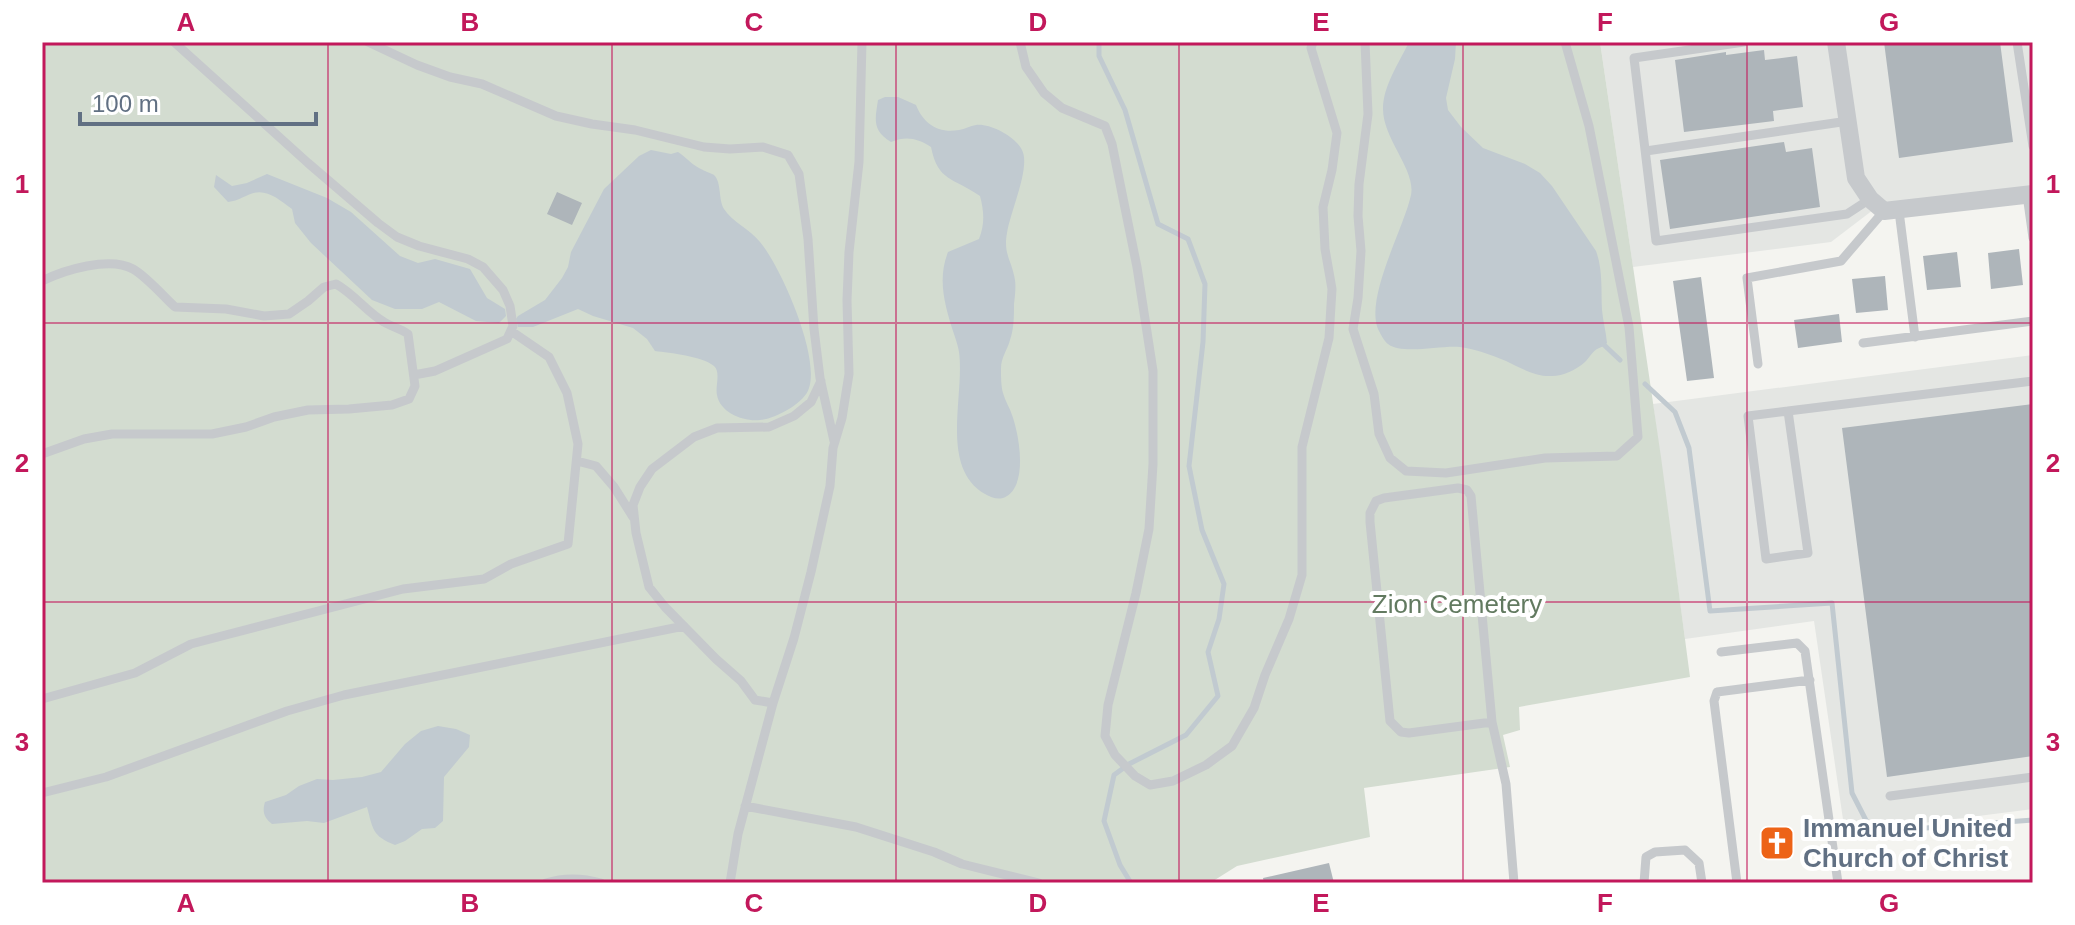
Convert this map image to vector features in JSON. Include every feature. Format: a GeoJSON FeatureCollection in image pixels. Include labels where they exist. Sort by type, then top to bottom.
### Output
{"type":"FeatureCollection","features":[{"type":"Feature","properties":{"kind":"street"},"geometry":{"type":"LineString","coordinates":[[1836,42],[1856,178],[1885,207],[2030,194]]}},
{"type":"Feature","properties":{"kind":"lane"},"geometry":{"type":"LineString","coordinates":[[174,42],[308,163],[397,237],[468,259],[483,267],[503,290],[510,306],[513,326],[507,339],[435,371],[414,375]]}},
{"type":"Feature","properties":{"kind":"lane"},"geometry":{"type":"LineString","coordinates":[[368,42],[417,65],[482,84],[556,116],[635,130],[704,147],[763,147],[788,155],[799,174],[808,239],[814,329],[834,444]]}},
{"type":"Feature","properties":{"kind":"lane"},"geometry":{"type":"LineString","coordinates":[[730,883],[745,806],[811,572],[830,486],[834,444],[849,374],[847,300],[859,162],[862,42]]}},
{"type":"Feature","properties":{"kind":"lane"},"geometry":{"type":"LineString","coordinates":[[1020,42],[1026,67],[1044,93],[1062,108],[1105,126],[1112,144],[1137,267],[1153,371],[1149,529],[1108,705],[1105,736],[1118,758],[1133,774],[1150,785],[1173,781],[1206,765],[1232,746],[1254,708],[1289,619],[1302,575],[1302,447],[1329,338],[1332,289],[1325,249],[1323,207],[1337,133],[1311,48],[1313,42]]}},
{"type":"Feature","properties":{"kind":"lane"},"geometry":{"type":"LineString","coordinates":[[1365,42],[1368,114],[1359,184],[1361,251],[1353,329],[1374,394],[1379,434],[1390,458],[1406,471],[1446,473],[1545,458],[1617,456],[1638,437],[1629,327],[1589,126],[1565,42]]}},
{"type":"Feature","properties":{"kind":"lane"},"geometry":{"type":"LineString","coordinates":[[1744,42],[1634,58],[1656,241],[1885,207]]}},
{"type":"Feature","properties":{"kind":"lane"},"geometry":{"type":"LineString","coordinates":[[2017,42],[2033,146]]}},
{"type":"Feature","properties":{"kind":"lane"},"geometry":{"type":"LineString","coordinates":[[1646,151],[1848,121]]}},
{"type":"Feature","properties":{"kind":"lane"},"geometry":{"type":"LineString","coordinates":[[2030,194],[2033,238]]}},
{"type":"Feature","properties":{"kind":"lane"},"geometry":{"type":"LineString","coordinates":[[1885,207],[1915,337]]}},
{"type":"Feature","properties":{"kind":"lane"},"geometry":{"type":"LineString","coordinates":[[1758,364],[1747,278],[1841,261],[1885,207]]}},
{"type":"Feature","properties":{"kind":"lane"},"geometry":{"type":"LineString","coordinates":[[42,281],[86,267],[114,263],[133,269],[175,307],[226,309],[264,316],[289,314],[324,287],[336,284],[383,321],[408,334],[415,386],[409,399],[392,405],[308,410],[212,434],[112,434],[84,439],[42,454]]}},
{"type":"Feature","properties":{"kind":"lane"},"geometry":{"type":"LineString","coordinates":[[1863,343],[2033,321]]}},
{"type":"Feature","properties":{"kind":"lane"},"geometry":{"type":"LineString","coordinates":[[42,699],[135,673],[191,644],[403,589],[484,579],[511,564],[568,544],[578,444],[567,393],[549,357],[511,331]]}},
{"type":"Feature","properties":{"kind":"lane"},"geometry":{"type":"LineString","coordinates":[[773,703],[755,700],[741,681],[649,587],[642,564],[633,505],[652,469],[694,437],[717,428],[769,427],[794,416],[811,402],[821,381]]}},
{"type":"Feature","properties":{"kind":"lane"},"geometry":{"type":"LineString","coordinates":[[1788,411],[1808,553],[1766,559],[1748,416],[1788,411],[2033,381]]}},
{"type":"Feature","properties":{"kind":"lane"},"geometry":{"type":"LineString","coordinates":[[577,461],[596,466],[635,520]]}},
{"type":"Feature","properties":{"kind":"lane"},"geometry":{"type":"LineString","coordinates":[[1492,722],[1409,733],[1394,728],[1390,721],[1370,522],[1370,513],[1376,501],[1458,488],[1467,490],[1471,496],[1492,722],[1506,784],[1514,883]]}},
{"type":"Feature","properties":{"kind":"lane"},"geometry":{"type":"LineString","coordinates":[[42,793],[106,777],[287,711],[344,695],[684,626]]}},
{"type":"Feature","properties":{"kind":"lane"},"geometry":{"type":"LineString","coordinates":[[1721,652],[1797,643],[1805,651],[1838,883]]}},
{"type":"Feature","properties":{"kind":"lane"},"geometry":{"type":"LineString","coordinates":[[1737,883],[1714,701],[1717,692],[1810,680]]}},
{"type":"Feature","properties":{"kind":"lane"},"geometry":{"type":"LineString","coordinates":[[1890,796],[2033,777]]}},
{"type":"Feature","properties":{"kind":"lane"},"geometry":{"type":"LineString","coordinates":[[745,806],[856,827],[962,864],[1039,883]]}},
{"type":"Feature","properties":{"kind":"lane"},"geometry":{"type":"LineString","coordinates":[[1644,883],[1646,857],[1655,852],[1685,850],[1699,863],[1702,883]]}},
{"type":"Feature","properties":{"kind":"lane"},"geometry":{"type":"LineString","coordinates":[[546,883],[561,878],[601,883]]}},
{"type":"Feature","properties":{"kind":"shaded area"},"geometry":{"type":"Polygon","coordinates":[[[1409,42],[1456,42],[1446,98],[1448,110],[1483,148],[1540,173],[1596,251],[1607,343],[1574,370],[1546,376],[1466,348],[1402,349],[1387,343],[1378,329],[1375,315],[1381,281],[1411,195],[1409,175],[1388,132],[1383,109],[1392,75],[1409,42]]]}},
{"type":"Feature","properties":{"kind":"shaded area"},"geometry":{"type":"Polygon","coordinates":[[[1600,42],[2033,42],[2033,189],[1873,210],[1831,242],[1633,267],[1600,42]]]}},
{"type":"Feature","properties":{"kind":"shaded area"},"geometry":{"type":"Polygon","coordinates":[[[898,97],[916,105],[927,122],[938,129],[951,131],[976,125],[988,126],[1008,136],[1022,150],[1024,167],[1006,240],[1015,283],[1014,322],[1001,369],[1003,393],[1017,434],[1020,470],[1014,490],[1002,498],[985,494],[971,482],[962,467],[957,429],[959,352],[945,303],[943,283],[948,252],[979,239],[983,218],[980,196],[942,173],[931,147],[911,139],[891,142],[881,133],[876,124],[876,113],[878,100],[898,97]]]}},
{"type":"Feature","properties":{"kind":"shaded area"},"geometry":{"type":"Polygon","coordinates":[[[651,150],[671,154],[678,152],[714,175],[724,209],[760,242],[788,291],[804,334],[811,374],[806,394],[781,413],[754,420],[734,415],[719,401],[714,366],[694,357],[655,351],[647,339],[633,328],[578,309],[533,327],[518,327],[518,316],[545,300],[562,278],[571,252],[604,189],[639,156],[651,150]]]}},
{"type":"Feature","properties":{"kind":"shaded area"},"geometry":{"type":"Polygon","coordinates":[[[267,174],[327,198],[351,212],[400,256],[418,263],[435,259],[470,269],[487,298],[505,309],[506,316],[499,323],[476,321],[439,302],[422,309],[395,309],[372,300],[311,243],[295,223],[292,209],[281,201],[259,192],[228,202],[214,187],[216,175],[232,186],[267,174]]]}},
{"type":"Feature","properties":{"kind":"shaded area"},"geometry":{"type":"Polygon","coordinates":[[[2033,355],[2033,809],[1845,833],[1814,621],[1685,639],[1653,404],[2033,355]]]}},
{"type":"Feature","properties":{"kind":"shaded area"},"geometry":{"type":"Polygon","coordinates":[[[438,726],[470,735],[469,747],[444,777],[443,821],[435,828],[422,829],[395,845],[375,831],[367,807],[324,823],[272,824],[265,817],[265,802],[317,779],[362,777],[381,772],[421,731],[438,726]]]}},
{"type":"Feature","properties":{"kind":"green space","name":"Zion Cemetery"},"geometry":{"type":"Polygon","coordinates":[[[42,42],[1600,42],[1690,677],[1519,707],[1520,730],[1503,735],[1510,767],[1364,788],[1370,837],[1237,866],[1210,883],[42,883],[42,42]]]}},
{"type":"Feature","properties":{"kind":"building"},"geometry":{"type":"Polygon","coordinates":[[[1884,42],[2000,42],[2013,142],[1899,158],[1884,42]]]}},
{"type":"Feature","properties":{"kind":"building"},"geometry":{"type":"Polygon","coordinates":[[[1764,50],[1765,60],[1797,56],[1803,107],[1773,111],[1774,121],[1684,132],[1675,60],[1764,50]]]}},
{"type":"Feature","properties":{"kind":"building"},"geometry":{"type":"Polygon","coordinates":[[[1784,142],[1786,152],[1812,148],[1820,207],[1670,229],[1660,160],[1784,142]]]}},
{"type":"Feature","properties":{"kind":"building"},"geometry":{"type":"Polygon","coordinates":[[[557,192],[582,203],[572,225],[547,214],[557,192]]]}},
{"type":"Feature","properties":{"kind":"building"},"geometry":{"type":"Polygon","coordinates":[[[2019,249],[2023,285],[1991,289],[1988,253],[2019,249]]]}},
{"type":"Feature","properties":{"kind":"building"},"geometry":{"type":"Polygon","coordinates":[[[1957,252],[1961,287],[1927,290],[1923,256],[1957,252]]]}},
{"type":"Feature","properties":{"kind":"building"},"geometry":{"type":"Polygon","coordinates":[[[1885,276],[1888,310],[1856,313],[1852,279],[1885,276]]]}},
{"type":"Feature","properties":{"kind":"building"},"geometry":{"type":"Polygon","coordinates":[[[1701,277],[1714,378],[1687,381],[1673,281],[1701,277]]]}},
{"type":"Feature","properties":{"kind":"building"},"geometry":{"type":"Polygon","coordinates":[[[1839,314],[1842,342],[1798,348],[1794,320],[1839,314]]]}},
{"type":"Feature","properties":{"kind":"building"},"geometry":{"type":"Polygon","coordinates":[[[2033,404],[2033,756],[1887,777],[1842,428],[2033,404]]]}},
{"type":"Feature","properties":{"kind":"building"},"geometry":{"type":"Polygon","coordinates":[[[1329,863],[1334,883],[1264,883],[1263,878],[1329,863]]]}},
{"type":"Feature","properties":{"kind":"waterway"},"geometry":{"type":"LineString","coordinates":[[1099,42],[1099,56],[1125,110],[1158,224],[1188,239],[1205,284],[1203,342],[1189,466],[1202,530],[1224,584],[1219,619],[1208,652],[1218,696],[1186,735],[1114,775],[1104,821],[1120,865],[1131,883]]}},
{"type":"Feature","properties":{"kind":"waterway"},"geometry":{"type":"LineString","coordinates":[[1601,342],[1620,360]]}},
{"type":"Feature","properties":{"kind":"waterway"},"geometry":{"type":"LineString","coordinates":[[1645,384],[1675,412],[1689,448],[1710,611],[1832,603],[1852,793],[1872,832],[2033,820]]}},
{"type":"Feature","properties":{"kind":"place","name":"Immanuel United Church of Christ"},"geometry":{"type":"Point","coordinates":[1777,843]}}]}
